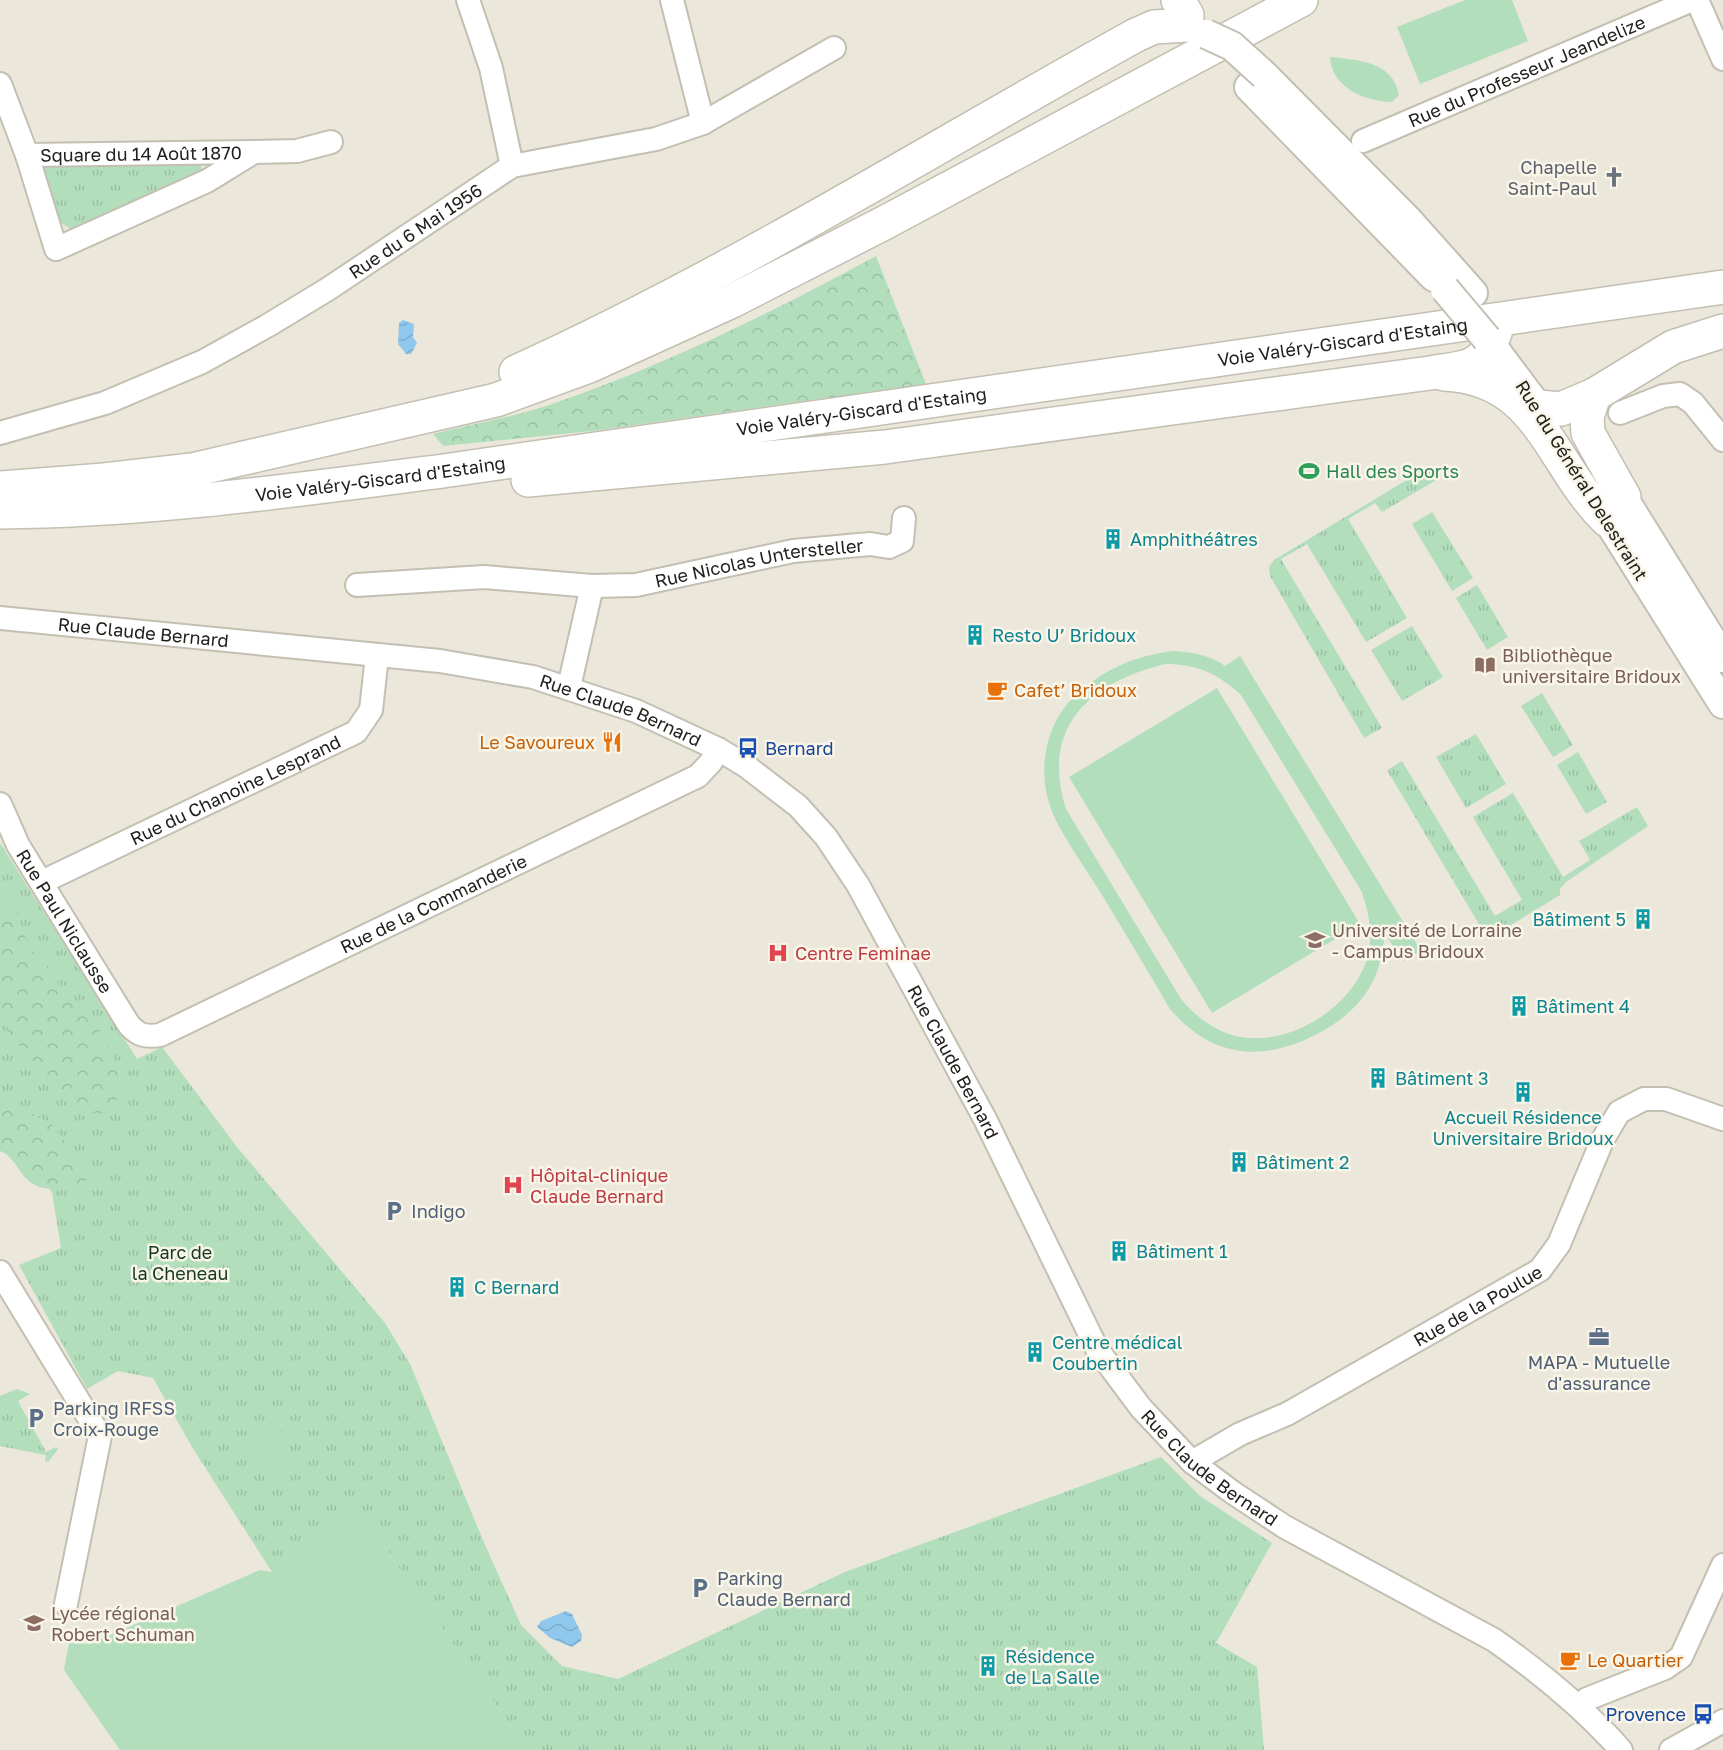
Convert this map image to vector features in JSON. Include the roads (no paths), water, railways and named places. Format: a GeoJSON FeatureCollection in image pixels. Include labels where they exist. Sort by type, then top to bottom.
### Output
{"type":"FeatureCollection","features":[{"type":"Feature","properties":{"kind":"highway","name":"Voie Valéry-Giscard d'Estaing"},"geometry":{"type":"LineString","coordinates":[[0,488],[192,470],[496,400],[589,366],[722,305],[886,222],[1301,0]]}},
{"type":"Feature","properties":{"kind":"highway"},"geometry":{"type":"LineString","coordinates":[[363,431],[503,378],[612,328],[804,224],[1136,35],[1154,27],[1190,20]]}},
{"type":"Feature","properties":{"kind":"highway","name":"Voie Valéry-Giscard d'Estaing"},"geometry":{"type":"LineString","coordinates":[[0,513],[150,505],[280,492],[443,471],[1723,287]]}},
{"type":"Feature","properties":{"kind":"highway"},"geometry":{"type":"LineString","coordinates":[[1616,509],[1588,433],[1587,417],[1607,404],[1673,347],[1723,331]]}},
{"type":"Feature","properties":{"kind":"highway"},"geometry":{"type":"LineString","coordinates":[[280,492],[429,489],[885,447],[1430,374],[1476,363],[1496,335]]}},
{"type":"Feature","properties":{"kind":"highway"},"geometry":{"type":"LineString","coordinates":[[1430,374],[1459,375],[1479,380],[1515,398],[1530,412],[1586,499],[1616,509]]}},
{"type":"Feature","properties":{"kind":"highway"},"geometry":{"type":"LineString","coordinates":[[1550,408],[1607,404]]}},
{"type":"Feature","properties":{"kind":"main road"},"geometry":{"type":"LineString","coordinates":[[1190,20],[1257,81]]}},
{"type":"Feature","properties":{"kind":"main road","name":"Rue du Général Delestraint"},"geometry":{"type":"LineString","coordinates":[[1257,81],[1445,289],[1496,335]]}},
{"type":"Feature","properties":{"kind":"main road","name":"Rue du Général Delestraint"},"geometry":{"type":"LineString","coordinates":[[1257,81],[1407,219],[1473,293],[1496,335],[1550,408],[1616,509],[1723,658]]}},
{"type":"Feature","properties":{"kind":"main road","name":"Rue du Général Delestraint"},"geometry":{"type":"LineString","coordinates":[[1616,509],[1723,704]]}},
{"type":"Feature","properties":{"kind":"street"},"geometry":{"type":"LineString","coordinates":[[468,0],[491,68],[512,166]]}},
{"type":"Feature","properties":{"kind":"street"},"geometry":{"type":"LineString","coordinates":[[672,0],[703,123]]}},
{"type":"Feature","properties":{"kind":"street","name":"Rue du Professeur Jeandelize"},"geometry":{"type":"LineString","coordinates":[[1363,141],[1692,0]]}},
{"type":"Feature","properties":{"kind":"street"},"geometry":{"type":"LineString","coordinates":[[1697,0],[1723,59]]}},
{"type":"Feature","properties":{"kind":"street","name":"Rue du 6 Mai 1956"},"geometry":{"type":"LineString","coordinates":[[0,433],[101,404],[202,362],[328,289],[512,166],[656,139],[703,123],[834,48]]}},
{"type":"Feature","properties":{"kind":"street"},"geometry":{"type":"LineString","coordinates":[[0,84],[27,155]]}},
{"type":"Feature","properties":{"kind":"street","name":"Square du 14 Août 1870"},"geometry":{"type":"LineString","coordinates":[[254,152],[207,181],[56,249],[27,155],[297,151],[331,142]]}},
{"type":"Feature","properties":{"kind":"street"},"geometry":{"type":"LineString","coordinates":[[1607,404],[1680,394],[1693,403],[1723,440]]}},
{"type":"Feature","properties":{"kind":"street","name":"Rue Nicolas Untersteller"},"geometry":{"type":"LineString","coordinates":[[357,585],[484,577],[592,585],[636,585],[793,551],[870,544],[889,547],[902,541],[904,518]]}},
{"type":"Feature","properties":{"kind":"street"},"geometry":{"type":"LineString","coordinates":[[569,687],[592,585]]}},
{"type":"Feature","properties":{"kind":"street","name":"Rue Claude Bernard"},"geometry":{"type":"LineString","coordinates":[[0,618],[503,670],[569,687],[636,711],[718,749],[746,766],[798,806],[826,837],[858,885],[993,1133],[1101,1357],[1141,1408],[1192,1462],[1232,1492],[1285,1527],[1494,1640],[1579,1705],[1622,1750]]}},
{"type":"Feature","properties":{"kind":"street","name":"Rue du Chanoine Lesprand"},"geometry":{"type":"LineString","coordinates":[[42,882],[356,732],[371,710],[377,656]]}},
{"type":"Feature","properties":{"kind":"street","name":"Rue de la Commanderie"},"geometry":{"type":"LineString","coordinates":[[137,1033],[148,1037],[160,1035],[698,776],[711,762],[718,749]]}},
{"type":"Feature","properties":{"kind":"street","name":"Rue Paul Niclausse"},"geometry":{"type":"LineString","coordinates":[[0,804],[18,845],[129,1025],[137,1033]]}},
{"type":"Feature","properties":{"kind":"street","name":"Rue de la Poulue"},"geometry":{"type":"LineString","coordinates":[[1192,1462],[1240,1434],[1287,1414],[1540,1270],[1559,1244],[1602,1142],[1619,1112],[1644,1099],[1666,1099],[1723,1119]]}},
{"type":"Feature","properties":{"kind":"street"},"geometry":{"type":"LineString","coordinates":[[0,1272],[100,1436],[66,1604]]}},
{"type":"Feature","properties":{"kind":"street"},"geometry":{"type":"LineString","coordinates":[[1579,1705],[1606,1690],[1665,1668],[1681,1657],[1723,1565]]}},
{"type":"Feature","properties":{"kind":"street"},"geometry":{"type":"LineString","coordinates":[[1671,1750],[1723,1721]]}},
{"type":"Feature","properties":{"kind":"water"},"geometry":{"type":"Polygon","coordinates":[[[403,320],[414,324],[413,337],[417,343],[411,354],[406,354],[398,344],[399,323],[403,320]]]}},
{"type":"Feature","properties":{"kind":"water"},"geometry":{"type":"Polygon","coordinates":[[[566,1611],[572,1614],[582,1635],[581,1641],[572,1647],[550,1638],[537,1627],[541,1621],[566,1611]]]}},
{"type":"Feature","properties":{"kind":"place","name":"Chapelle Saint-Paul"},"geometry":{"type":"Point","coordinates":[1614,177]}},
{"type":"Feature","properties":{"kind":"place","name":"Hall des Sports"},"geometry":{"type":"Point","coordinates":[1309,471]}},
{"type":"Feature","properties":{"kind":"place","name":"Amphithéâtres"},"geometry":{"type":"Point","coordinates":[1113,539]}},
{"type":"Feature","properties":{"kind":"place","name":"Resto U’ Bridoux"},"geometry":{"type":"Point","coordinates":[975,635]}},
{"type":"Feature","properties":{"kind":"place","name":"Bibliothèque universitaire Bridoux"},"geometry":{"type":"Point","coordinates":[1485,665]}},
{"type":"Feature","properties":{"kind":"place","name":"Cafet’ Bridoux"},"geometry":{"type":"Point","coordinates":[997,690]}},
{"type":"Feature","properties":{"kind":"place","name":"Le Savoureux"},"geometry":{"type":"Point","coordinates":[612,742]}},
{"type":"Feature","properties":{"kind":"place","name":"Bernard"},"geometry":{"type":"Point","coordinates":[748,748]}},
{"type":"Feature","properties":{"kind":"place","name":"Bâtiment 5"},"geometry":{"type":"Point","coordinates":[1643,919]}},
{"type":"Feature","properties":{"kind":"place","name":"Université de Lorraine - Campus Bridoux"},"geometry":{"type":"Point","coordinates":[1315,940]}},
{"type":"Feature","properties":{"kind":"place","name":"Centre Feminae"},"geometry":{"type":"Point","coordinates":[778,953]}},
{"type":"Feature","properties":{"kind":"place","name":"Bâtiment 4"},"geometry":{"type":"Point","coordinates":[1519,1006]}},
{"type":"Feature","properties":{"kind":"place","name":"Bâtiment 3"},"geometry":{"type":"Point","coordinates":[1378,1078]}},
{"type":"Feature","properties":{"kind":"place","name":"Accueil Résidence Universitaire Bridoux"},"geometry":{"type":"Point","coordinates":[1523,1092]}},
{"type":"Feature","properties":{"kind":"place","name":"Bâtiment 2"},"geometry":{"type":"Point","coordinates":[1239,1162]}},
{"type":"Feature","properties":{"kind":"place","name":"Hôpital-clinique Claude Bernard"},"geometry":{"type":"Point","coordinates":[513,1185]}},
{"type":"Feature","properties":{"kind":"place","name":"Indigo"},"geometry":{"type":"Point","coordinates":[394,1211]}},
{"type":"Feature","properties":{"kind":"place","name":"Bâtiment 1"},"geometry":{"type":"Point","coordinates":[1119,1251]}},
{"type":"Feature","properties":{"kind":"place","name":"C Bernard"},"geometry":{"type":"Point","coordinates":[457,1287]}},
{"type":"Feature","properties":{"kind":"place","name":"MAPA - Mutuelle d'assurance"},"geometry":{"type":"Point","coordinates":[1599,1337]}},
{"type":"Feature","properties":{"kind":"place","name":"Centre médical Coubertin"},"geometry":{"type":"Point","coordinates":[1035,1352]}},
{"type":"Feature","properties":{"kind":"place","name":"Parking IRFSS Croix-Rouge"},"geometry":{"type":"Point","coordinates":[36,1418]}},
{"type":"Feature","properties":{"kind":"place","name":"Parking Claude Bernard"},"geometry":{"type":"Point","coordinates":[700,1588]}},
{"type":"Feature","properties":{"kind":"place","name":"Lycée régional Robert Schuman"},"geometry":{"type":"Point","coordinates":[34,1623]}},
{"type":"Feature","properties":{"kind":"place","name":"Le Quartier"},"geometry":{"type":"Point","coordinates":[1570,1660]}},
{"type":"Feature","properties":{"kind":"place","name":"Résidence de La Salle"},"geometry":{"type":"Point","coordinates":[988,1666]}},
{"type":"Feature","properties":{"kind":"place","name":"Provence"},"geometry":{"type":"Point","coordinates":[1703,1714]}},
{"type":"Feature","properties":{"kind":"park label","name":"Parc de la Cheneau"},"geometry":{"type":"Point","coordinates":[180,1262]}}]}
